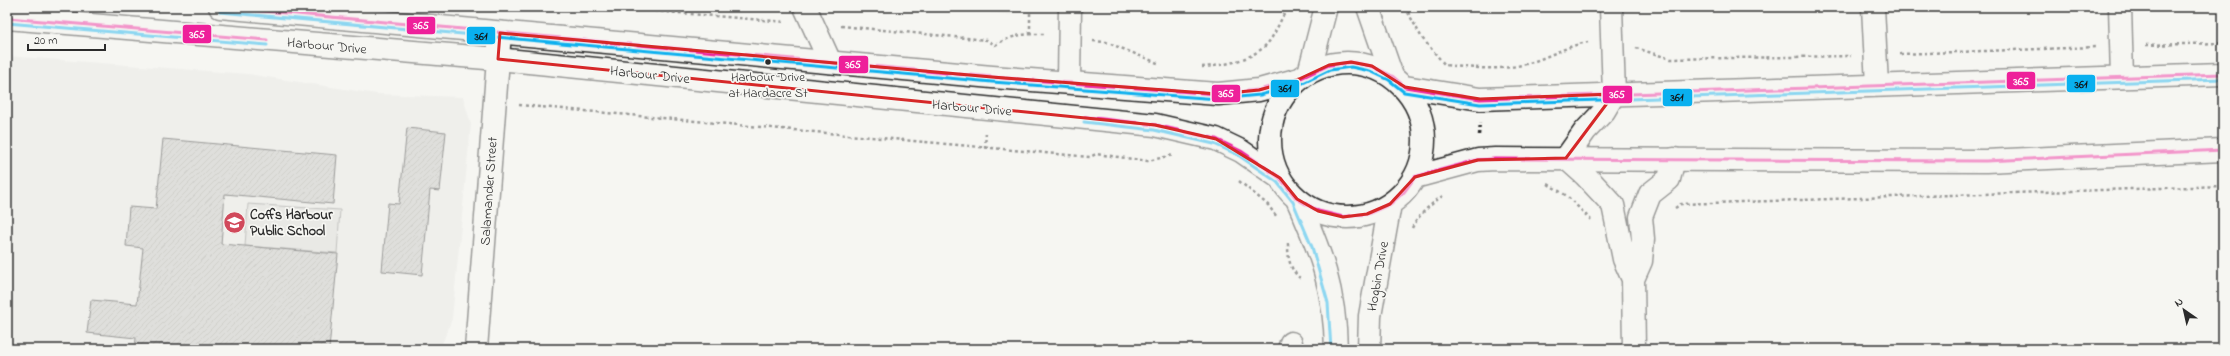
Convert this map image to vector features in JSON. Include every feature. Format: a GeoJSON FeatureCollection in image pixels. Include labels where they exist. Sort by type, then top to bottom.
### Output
{"type":"FeatureCollection","features":[{"type":"Feature","properties":{"kind":"street","name":"Harbour Drive"},"geometry":{"type":"LineString","coordinates":[[220,7],[251,8],[500,33],[830,62],[1218,94],[1258,90],[1304,76],[1329,65],[1351,62],[1372,66],[1398,82]]}},
{"type":"Feature","properties":{"kind":"street"},"geometry":{"type":"LineString","coordinates":[[805,7],[830,62]]}},
{"type":"Feature","properties":{"kind":"street"},"geometry":{"type":"LineString","coordinates":[[1069,82],[1070,7]]}},
{"type":"Feature","properties":{"kind":"street"},"geometry":{"type":"LineString","coordinates":[[1326,7],[1304,76],[1284,95],[1274,115],[1270,136],[1272,158],[1280,178],[1298,199],[1317,245],[1329,283],[1336,317],[1336,349]]}},
{"type":"Feature","properties":{"kind":"street"},"geometry":{"type":"LineString","coordinates":[[1298,199],[1318,211],[1342,217],[1367,214],[1390,204],[1404,192],[1415,177],[1424,154],[1425,130],[1418,107],[1398,82],[1368,7]]}},
{"type":"Feature","properties":{"kind":"street"},"geometry":{"type":"LineString","coordinates":[[1566,158],[1585,131],[1604,111],[1614,94],[1611,45],[1611,7]]}},
{"type":"Feature","properties":{"kind":"street"},"geometry":{"type":"LineString","coordinates":[[1873,7],[1877,85]]}},
{"type":"Feature","properties":{"kind":"street"},"geometry":{"type":"LineString","coordinates":[[2120,7],[2122,77]]}},
{"type":"Feature","properties":{"kind":"street","name":"Harbour Drive"},"geometry":{"type":"LineString","coordinates":[[7,18],[498,59],[1155,125],[1216,139],[1241,152],[1280,178]]}},
{"type":"Feature","properties":{"kind":"street","name":"Salamander Street"},"geometry":{"type":"LineString","coordinates":[[476,349],[500,33]]}},
{"type":"Feature","properties":{"kind":"street"},"geometry":{"type":"LineString","coordinates":[[1398,82],[1480,99],[2223,74]]}},
{"type":"Feature","properties":{"kind":"street"},"geometry":{"type":"LineString","coordinates":[[1415,177],[1478,160],[1566,158],[1986,161],[2223,150]]}},
{"type":"Feature","properties":{"kind":"street"},"geometry":{"type":"LineString","coordinates":[[1566,158],[1586,175],[1613,205],[1624,259],[1633,279],[1634,349]]}},
{"type":"Feature","properties":{"kind":"street"},"geometry":{"type":"LineString","coordinates":[[1633,279],[1641,261],[1643,239],[1649,218],[1650,194],[1669,179],[1674,159]]}},
{"type":"Feature","properties":{"kind":"street","name":"Hogbin Drive"},"geometry":{"type":"LineString","coordinates":[[1369,349],[1370,316],[1390,204]]}},
{"type":"Feature","properties":{"kind":"path"},"geometry":{"type":"LineString","coordinates":[[1030,7],[1030,33]]}},
{"type":"Feature","properties":{"kind":"path"},"geometry":{"type":"LineString","coordinates":[[1198,67],[1225,64],[1250,56],[1267,44],[1289,7]]}},
{"type":"Feature","properties":{"kind":"path"},"geometry":{"type":"LineString","coordinates":[[1405,7],[1422,38],[1445,65],[1481,68],[1502,68],[1526,64],[1586,42],[1641,48],[1671,59],[1815,58],[2223,43]]}},
{"type":"Feature","properties":{"kind":"path"},"geometry":{"type":"LineString","coordinates":[[996,45],[1021,34],[1070,35],[1095,42],[1106,42],[1166,66]]}},
{"type":"Feature","properties":{"kind":"path"},"geometry":{"type":"LineString","coordinates":[[1478,160],[1481,68]]}},
{"type":"Feature","properties":{"kind":"path"},"geometry":{"type":"LineString","coordinates":[[495,102],[1090,157],[1096,154],[1148,161],[1175,154]]}},
{"type":"Feature","properties":{"kind":"path"},"geometry":{"type":"LineString","coordinates":[[985,148],[986,132]]}},
{"type":"Feature","properties":{"kind":"path"},"geometry":{"type":"LineString","coordinates":[[1238,181],[1268,205],[1280,221]]}},
{"type":"Feature","properties":{"kind":"path"},"geometry":{"type":"LineString","coordinates":[[1543,181],[1567,196],[1591,220],[1615,218]]}},
{"type":"Feature","properties":{"kind":"path"},"geometry":{"type":"LineString","coordinates":[[1649,218],[1681,204],[2223,186]]}},
{"type":"Feature","properties":{"kind":"path"},"geometry":{"type":"LineString","coordinates":[[1409,234],[1416,221],[1434,202],[1450,192]]}},
{"type":"Feature","properties":{"kind":"path"},"geometry":{"type":"LineString","coordinates":[[1289,237],[1288,258],[1292,272],[1302,280],[1329,283]]}},
{"type":"Feature","properties":{"kind":"highlighted area"},"geometry":{"type":"Polygon","coordinates":[[[500,33],[992,77],[1218,94],[1259,90],[1299,79],[1329,65],[1351,62],[1372,66],[1405,87],[1480,99],[1614,94],[1566,158],[1478,160],[1415,177],[1390,204],[1367,214],[1343,217],[1318,211],[1297,199],[1280,178],[1216,139],[1155,125],[498,59],[500,33]]]}},
{"type":"Feature","properties":{"kind":"shaded area"},"geometry":{"type":"Polygon","coordinates":[[[950,7],[1012,7],[1012,15],[950,7]]]}},
{"type":"Feature","properties":{"kind":"shaded area","name":"Coffs Harbour Public School"},"geometry":{"type":"Polygon","coordinates":[[[7,56],[248,74],[377,94],[463,97],[471,124],[452,319],[440,349],[7,349],[7,56]]]}},
{"type":"Feature","properties":{"kind":"shaded area"},"geometry":{"type":"Polygon","coordinates":[[[248,204],[340,210],[337,253],[245,246],[248,204]]]}},
{"type":"Feature","properties":{"kind":"building"},"geometry":{"type":"Polygon","coordinates":[[[407,128],[446,132],[440,191],[430,190],[422,275],[382,271],[388,203],[399,204],[407,128]]]}},
{"type":"Feature","properties":{"kind":"building"},"geometry":{"type":"Polygon","coordinates":[[[163,139],[337,155],[333,204],[225,194],[221,244],[338,254],[329,349],[135,349],[136,338],[87,333],[91,300],[137,304],[143,248],[126,246],[129,207],[156,209],[163,139]]]}},
{"type":"Feature","properties":{"kind":"transit line","name":"365"},"geometry":{"type":"LineString","coordinates":[[220,7],[992,77],[1218,94],[1259,90],[1299,79],[1329,65],[1351,62],[1372,66],[1392,76],[1405,87],[1480,99],[2223,74]]}},
{"type":"Feature","properties":{"kind":"transit line","name":"361"},"geometry":{"type":"LineString","coordinates":[[220,12],[992,82],[1218,99],[1260,95],[1301,84],[1330,70],[1351,67],[1370,71],[1389,80],[1404,92],[1480,104],[2223,79]]}},
{"type":"Feature","properties":{"kind":"transit line","name":"365"},"geometry":{"type":"LineString","coordinates":[[7,18],[267,40]]}},
{"type":"Feature","properties":{"kind":"transit line","name":"361"},"geometry":{"type":"LineString","coordinates":[[7,23],[267,45]]}},
{"type":"Feature","properties":{"kind":"transit line","name":"365"},"geometry":{"type":"LineString","coordinates":[[1085,117],[1155,125],[1216,139],[1241,151],[1280,178],[1297,199],[1318,211],[1343,217],[1367,214],[1390,204],[1404,192],[1415,177]]}},
{"type":"Feature","properties":{"kind":"transit line","name":"361"},"geometry":{"type":"LineString","coordinates":[[1084,122],[1154,130],[1214,144],[1238,155],[1277,182],[1293,202],[1312,247],[1328,303],[1331,349]]}},
{"type":"Feature","properties":{"kind":"transit line","name":"365"},"geometry":{"type":"LineString","coordinates":[[1415,177],[1478,160],[1495,159],[1986,161],[2223,150]]}},
{"type":"Feature","properties":{"kind":"place","name":"Harbour Drive at Hardacre St"},"geometry":{"type":"Point","coordinates":[768,62]}},
{"type":"Feature","properties":{"kind":"place","name":"Coffs Harbour Public School"},"geometry":{"type":"Point","coordinates":[234,222]}}]}
